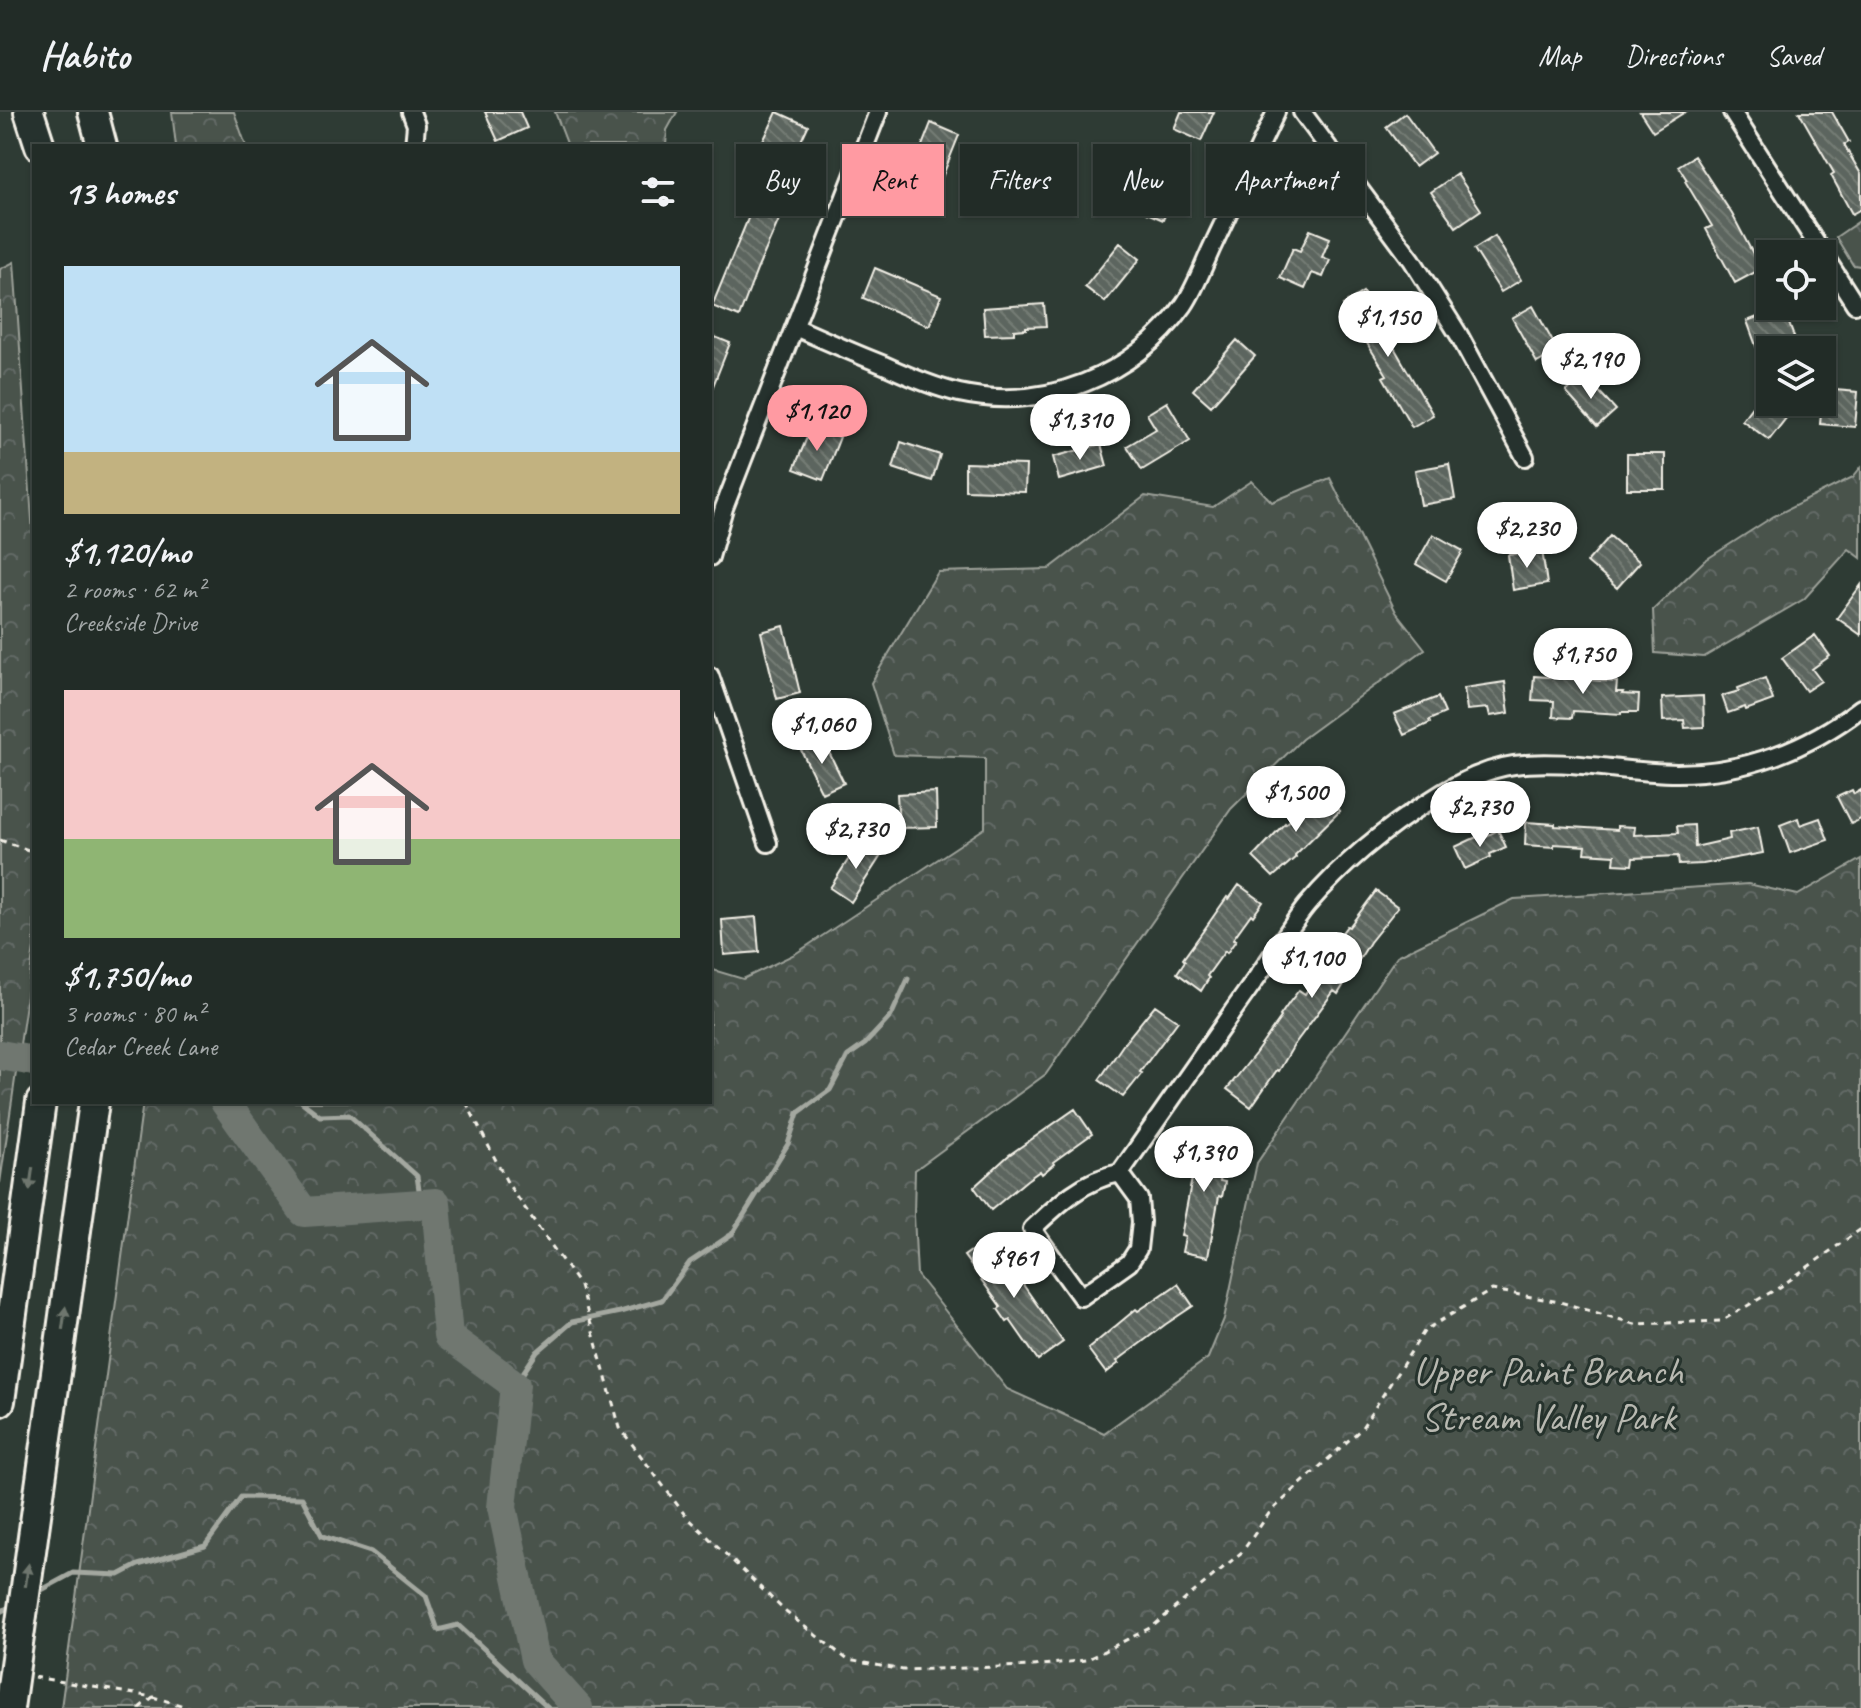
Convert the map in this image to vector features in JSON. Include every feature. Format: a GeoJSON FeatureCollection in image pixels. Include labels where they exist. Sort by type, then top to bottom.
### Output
{"type":"FeatureCollection","features":[{"type":"Feature","properties":{"kind":"highway"},"geometry":{"type":"LineString","coordinates":[[29,112],[39,144]]}},
{"type":"Feature","properties":{"kind":"highway"},"geometry":{"type":"LineString","coordinates":[[93,112],[101,144]]}},
{"type":"Feature","properties":{"kind":"highway"},"geometry":{"type":"LineString","coordinates":[[0,1401],[41,1104]]}},
{"type":"Feature","properties":{"kind":"highway"},"geometry":{"type":"LineString","coordinates":[[9,1708],[94,1104]]}},
{"type":"Feature","properties":{"kind":"street"},"geometry":{"type":"LineString","coordinates":[[411,112],[416,125],[414,144]]}},
{"type":"Feature","properties":{"kind":"street"},"geometry":{"type":"LineString","coordinates":[[712,550],[724,508],[878,112]]}},
{"type":"Feature","properties":{"kind":"street"},"geometry":{"type":"LineString","coordinates":[[795,327],[920,381],[959,393],[997,398],[1032,397],[1099,377],[1131,360],[1163,332],[1186,302],[1276,112]]}},
{"type":"Feature","properties":{"kind":"street"},"geometry":{"type":"LineString","coordinates":[[1302,112],[1412,260],[1459,335],[1525,457]]}},
{"type":"Feature","properties":{"kind":"street"},"geometry":{"type":"LineString","coordinates":[[1732,112],[1855,304]]}},
{"type":"Feature","properties":{"kind":"street"},"geometry":{"type":"LineString","coordinates":[[712,682],[768,843]]}},
{"type":"Feature","properties":{"kind":"street"},"geometry":{"type":"LineString","coordinates":[[1120,1173],[1139,1199],[1141,1222],[1138,1249],[1129,1263],[1081,1297],[1032,1229],[1079,1189],[1103,1175],[1120,1173],[1305,907],[1369,842],[1411,812],[1482,773],[1511,765],[1541,763],[1676,773],[1713,771],[1747,764],[1808,743],[1861,708]]}},
{"type":"Feature","properties":{"kind":"path"},"geometry":{"type":"LineString","coordinates":[[0,840],[32,851]]}},
{"type":"Feature","properties":{"kind":"path"},"geometry":{"type":"LineString","coordinates":[[467,1104],[508,1184],[580,1286],[620,1428],[685,1515],[787,1613],[848,1660],[903,1670],[1033,1666],[1086,1660],[1152,1627],[1242,1552],[1270,1512],[1361,1429],[1425,1330],[1492,1290],[1560,1302],[1635,1324],[1721,1321],[1780,1287],[1861,1229]]}},
{"type":"Feature","properties":{"kind":"path"},"geometry":{"type":"LineString","coordinates":[[31,1677],[153,1697],[191,1708]]}},
{"type":"Feature","properties":{"kind":"path"},"geometry":{"type":"LineString","coordinates":[[139,1708],[153,1697]]}},
{"type":"Feature","properties":{"kind":"green space"},"geometry":{"type":"Polygon","coordinates":[[[172,112],[234,112],[245,144],[176,144],[172,112]]]}},
{"type":"Feature","properties":{"kind":"green space"},"geometry":{"type":"Polygon","coordinates":[[[555,112],[677,112],[667,130],[666,144],[567,144],[555,112]]]}},
{"type":"Feature","properties":{"kind":"green space"},"geometry":{"type":"Polygon","coordinates":[[[1861,220],[1861,266],[1853,265],[1836,237],[1861,220]]]}},
{"type":"Feature","properties":{"kind":"green space"},"geometry":{"type":"Polygon","coordinates":[[[14,262],[32,520],[32,962],[0,1183],[0,269],[14,262]]]}},
{"type":"Feature","properties":{"kind":"green space"},"geometry":{"type":"Polygon","coordinates":[[[1861,467],[1861,558],[1849,549],[1804,599],[1704,657],[1655,653],[1653,610],[1704,561],[1774,516],[1853,477],[1861,467]]]}},
{"type":"Feature","properties":{"kind":"green space","name":"Upper Paint Branch Stream Valley Park"},"geometry":{"type":"Polygon","coordinates":[[[1330,478],[1396,612],[1425,649],[1302,739],[1231,809],[1046,1074],[915,1170],[917,1275],[1007,1389],[1104,1433],[1208,1358],[1224,1319],[1257,1163],[1397,956],[1514,899],[1748,884],[1798,895],[1861,859],[1861,1708],[61,1708],[143,1104],[712,1104],[712,970],[743,979],[795,954],[985,828],[985,758],[894,755],[871,683],[938,572],[1049,569],[1145,496],[1213,507],[1252,481],[1272,502],[1330,478]]]}},
{"type":"Feature","properties":{"kind":"building"},"geometry":{"type":"Polygon","coordinates":[[[485,112],[520,112],[527,128],[498,141],[485,112]]]}},
{"type":"Feature","properties":{"kind":"building"},"geometry":{"type":"Polygon","coordinates":[[[777,112],[808,126],[800,144],[762,144],[777,112]]]}},
{"type":"Feature","properties":{"kind":"building"},"geometry":{"type":"Polygon","coordinates":[[[1181,112],[1214,112],[1201,141],[1174,129],[1181,112]]]}},
{"type":"Feature","properties":{"kind":"building"},"geometry":{"type":"Polygon","coordinates":[[[1640,112],[1685,112],[1653,132],[1640,112]]]}},
{"type":"Feature","properties":{"kind":"building"},"geometry":{"type":"Polygon","coordinates":[[[1799,112],[1832,112],[1849,142],[1844,145],[1861,174],[1861,209],[1852,214],[1831,175],[1834,173],[1799,112]]]}},
{"type":"Feature","properties":{"kind":"building"},"geometry":{"type":"Polygon","coordinates":[[[1405,113],[1434,153],[1415,167],[1386,127],[1405,113]]]}},
{"type":"Feature","properties":{"kind":"building"},"geometry":{"type":"Polygon","coordinates":[[[931,123],[959,135],[944,172],[944,144],[923,144],[931,123]]]}},
{"type":"Feature","properties":{"kind":"building"},"geometry":{"type":"Polygon","coordinates":[[[1694,156],[1732,214],[1756,260],[1756,272],[1735,283],[1706,229],[1712,226],[1678,166],[1694,156]]]}},
{"type":"Feature","properties":{"kind":"building"},"geometry":{"type":"Polygon","coordinates":[[[1457,174],[1481,210],[1456,227],[1431,192],[1457,174]]]}},
{"type":"Feature","properties":{"kind":"building"},"geometry":{"type":"Polygon","coordinates":[[[749,216],[781,216],[739,317],[712,306],[749,216]]]}},
{"type":"Feature","properties":{"kind":"building"},"geometry":{"type":"Polygon","coordinates":[[[1310,230],[1330,238],[1322,257],[1330,260],[1323,277],[1312,273],[1305,289],[1280,278],[1293,248],[1300,251],[1310,230]]]}},
{"type":"Feature","properties":{"kind":"building"},"geometry":{"type":"Polygon","coordinates":[[[1495,236],[1521,280],[1501,292],[1474,249],[1495,236]]]}},
{"type":"Feature","properties":{"kind":"building"},"geometry":{"type":"Polygon","coordinates":[[[1120,243],[1140,259],[1105,302],[1085,287],[1120,243]]]}},
{"type":"Feature","properties":{"kind":"building"},"geometry":{"type":"Polygon","coordinates":[[[875,268],[941,296],[929,326],[863,298],[875,268]]]}},
{"type":"Feature","properties":{"kind":"building"},"geometry":{"type":"Polygon","coordinates":[[[1363,292],[1395,342],[1392,344],[1433,415],[1412,427],[1383,377],[1387,375],[1343,305],[1363,292]]]}},
{"type":"Feature","properties":{"kind":"building"},"geometry":{"type":"Polygon","coordinates":[[[1044,304],[1046,326],[1014,330],[1014,334],[985,335],[983,308],[1044,304]]]}},
{"type":"Feature","properties":{"kind":"building"},"geometry":{"type":"Polygon","coordinates":[[[1533,306],[1558,351],[1537,363],[1512,318],[1533,306]]]}},
{"type":"Feature","properties":{"kind":"building"},"geometry":{"type":"Polygon","coordinates":[[[1756,318],[1756,320],[1788,320],[1794,336],[1756,336],[1756,346],[1747,321],[1756,318]]]}},
{"type":"Feature","properties":{"kind":"building"},"geometry":{"type":"Polygon","coordinates":[[[712,336],[730,343],[712,388],[712,336]]]}},
{"type":"Feature","properties":{"kind":"building"},"geometry":{"type":"Polygon","coordinates":[[[1237,340],[1255,356],[1211,406],[1193,390],[1237,340]]]}},
{"type":"Feature","properties":{"kind":"building"},"geometry":{"type":"Polygon","coordinates":[[[1584,375],[1616,410],[1597,427],[1566,392],[1584,375]]]}},
{"type":"Feature","properties":{"kind":"building"},"geometry":{"type":"Polygon","coordinates":[[[1836,390],[1858,392],[1855,427],[1820,424],[1821,416],[1836,416],[1836,390]]]}},
{"type":"Feature","properties":{"kind":"building"},"geometry":{"type":"Polygon","coordinates":[[[1756,401],[1756,416],[1788,416],[1769,440],[1742,420],[1756,401]]]}},
{"type":"Feature","properties":{"kind":"building"},"geometry":{"type":"Polygon","coordinates":[[[1167,402],[1190,441],[1142,470],[1127,446],[1156,429],[1147,414],[1167,402]]]}},
{"type":"Feature","properties":{"kind":"building"},"geometry":{"type":"Polygon","coordinates":[[[812,425],[840,437],[823,480],[794,469],[812,425]]]}},
{"type":"Feature","properties":{"kind":"building"},"geometry":{"type":"Polygon","coordinates":[[[901,442],[940,455],[932,481],[893,468],[901,442]]]}},
{"type":"Feature","properties":{"kind":"building"},"geometry":{"type":"Polygon","coordinates":[[[1101,444],[1107,466],[1059,480],[1053,457],[1101,444]]]}},
{"type":"Feature","properties":{"kind":"building"},"geometry":{"type":"Polygon","coordinates":[[[1627,454],[1665,454],[1665,489],[1627,489],[1627,454]]]}},
{"type":"Feature","properties":{"kind":"building"},"geometry":{"type":"Polygon","coordinates":[[[965,463],[1026,465],[1025,492],[965,490],[965,463]]]}},
{"type":"Feature","properties":{"kind":"building"},"geometry":{"type":"Polygon","coordinates":[[[1449,464],[1455,499],[1421,505],[1415,470],[1449,464]]]}},
{"type":"Feature","properties":{"kind":"building"},"geometry":{"type":"Polygon","coordinates":[[[1433,534],[1463,551],[1446,581],[1416,564],[1433,534]]]}},
{"type":"Feature","properties":{"kind":"building"},"geometry":{"type":"Polygon","coordinates":[[[1610,536],[1640,562],[1617,588],[1587,562],[1610,536]]]}},
{"type":"Feature","properties":{"kind":"building"},"geometry":{"type":"Polygon","coordinates":[[[1542,550],[1547,584],[1513,590],[1508,555],[1542,550]]]}},
{"type":"Feature","properties":{"kind":"building"},"geometry":{"type":"Polygon","coordinates":[[[1861,585],[1861,635],[1837,618],[1861,585]]]}},
{"type":"Feature","properties":{"kind":"building"},"geometry":{"type":"Polygon","coordinates":[[[784,626],[800,693],[777,699],[761,632],[784,626]]]}},
{"type":"Feature","properties":{"kind":"building"},"geometry":{"type":"Polygon","coordinates":[[[1815,635],[1830,656],[1812,669],[1821,681],[1806,691],[1782,658],[1815,635]]]}},
{"type":"Feature","properties":{"kind":"building"},"geometry":{"type":"Polygon","coordinates":[[[1534,676],[1617,682],[1616,692],[1639,695],[1638,712],[1573,711],[1572,718],[1553,717],[1554,701],[1532,700],[1534,676]]]}},
{"type":"Feature","properties":{"kind":"building"},"geometry":{"type":"Polygon","coordinates":[[[1765,678],[1773,700],[1728,713],[1722,696],[1765,678]]]}},
{"type":"Feature","properties":{"kind":"building"},"geometry":{"type":"Polygon","coordinates":[[[1505,682],[1509,713],[1490,716],[1488,708],[1467,710],[1464,688],[1505,682]]]}},
{"type":"Feature","properties":{"kind":"building"},"geometry":{"type":"Polygon","coordinates":[[[1703,696],[1704,727],[1685,728],[1684,720],[1663,721],[1662,698],[1703,696]]]}},
{"type":"Feature","properties":{"kind":"building"},"geometry":{"type":"Polygon","coordinates":[[[1438,697],[1445,713],[1404,735],[1394,714],[1438,697]]]}},
{"type":"Feature","properties":{"kind":"building"},"geometry":{"type":"Polygon","coordinates":[[[823,740],[844,783],[822,793],[801,750],[823,740]]]}},
{"type":"Feature","properties":{"kind":"building"},"geometry":{"type":"Polygon","coordinates":[[[1852,790],[1854,794],[1861,790],[1861,819],[1851,824],[1837,797],[1852,790]]]}},
{"type":"Feature","properties":{"kind":"building"},"geometry":{"type":"Polygon","coordinates":[[[1320,791],[1340,811],[1273,877],[1253,857],[1320,791]]]}},
{"type":"Feature","properties":{"kind":"building"},"geometry":{"type":"Polygon","coordinates":[[[936,792],[937,827],[899,828],[897,794],[936,792]]]}},
{"type":"Feature","properties":{"kind":"building"},"geometry":{"type":"Polygon","coordinates":[[[1798,818],[1800,825],[1820,818],[1828,840],[1790,853],[1780,825],[1798,818]]]}},
{"type":"Feature","properties":{"kind":"building"},"geometry":{"type":"Polygon","coordinates":[[[1526,822],[1617,830],[1617,826],[1635,827],[1634,835],[1678,833],[1677,826],[1694,825],[1695,847],[1730,839],[1729,833],[1758,827],[1763,853],[1703,864],[1679,865],[1678,856],[1633,858],[1632,865],[1614,864],[1615,855],[1585,853],[1586,846],[1525,845],[1526,822]]]}},
{"type":"Feature","properties":{"kind":"building"},"geometry":{"type":"Polygon","coordinates":[[[1498,830],[1506,847],[1465,869],[1455,847],[1498,830]]]}},
{"type":"Feature","properties":{"kind":"building"},"geometry":{"type":"Polygon","coordinates":[[[861,840],[882,854],[851,902],[830,888],[861,840]]]}},
{"type":"Feature","properties":{"kind":"building"},"geometry":{"type":"Polygon","coordinates":[[[1239,885],[1263,902],[1207,976],[1209,978],[1201,991],[1177,973],[1185,961],[1183,959],[1239,885]]]}},
{"type":"Feature","properties":{"kind":"building"},"geometry":{"type":"Polygon","coordinates":[[[1376,891],[1398,907],[1370,942],[1338,994],[1334,991],[1251,1107],[1227,1089],[1299,990],[1305,994],[1331,953],[1334,955],[1342,946],[1338,938],[1376,891]]]}},
{"type":"Feature","properties":{"kind":"building"},"geometry":{"type":"Polygon","coordinates":[[[756,917],[759,952],[724,955],[722,920],[756,917]]]}},
{"type":"Feature","properties":{"kind":"building"},"geometry":{"type":"Polygon","coordinates":[[[1155,1005],[1178,1021],[1123,1097],[1099,1080],[1155,1005]]]}},
{"type":"Feature","properties":{"kind":"building"},"geometry":{"type":"Polygon","coordinates":[[[1075,1109],[1092,1134],[991,1210],[974,1187],[1009,1155],[1075,1109]]]}},
{"type":"Feature","properties":{"kind":"building"},"geometry":{"type":"Polygon","coordinates":[[[1201,1131],[1228,1137],[1220,1181],[1225,1182],[1222,1197],[1219,1196],[1208,1257],[1182,1252],[1185,1237],[1181,1236],[1201,1131]]]}},
{"type":"Feature","properties":{"kind":"building"},"geometry":{"type":"Polygon","coordinates":[[[986,1240],[1017,1276],[1063,1342],[1038,1360],[1010,1320],[1007,1322],[998,1309],[1001,1307],[964,1256],[986,1240]]]}},
{"type":"Feature","properties":{"kind":"building"},"geometry":{"type":"Polygon","coordinates":[[[1178,1284],[1193,1306],[1117,1361],[1119,1363],[1106,1373],[1088,1349],[1136,1309],[1138,1311],[1178,1284]]]}},
{"type":"Feature","properties":{"kind":"waterway"},"geometry":{"type":"LineString","coordinates":[[515,1385],[537,1352],[572,1322],[662,1300],[690,1262],[732,1234],[788,1144],[798,1113],[830,1090],[848,1056],[865,1044],[891,1016],[908,979]]}},
{"type":"Feature","properties":{"kind":"waterway"},"geometry":{"type":"LineString","coordinates":[[0,1055],[32,1061]]}},
{"type":"Feature","properties":{"kind":"waterway"},"geometry":{"type":"LineString","coordinates":[[226,1104],[304,1212],[436,1203],[448,1336],[515,1385],[502,1507],[535,1660],[578,1708]]}},
{"type":"Feature","properties":{"kind":"waterway"},"geometry":{"type":"LineString","coordinates":[[305,1104],[320,1116],[349,1115],[417,1176],[421,1204]]}},
{"type":"Feature","properties":{"kind":"waterway"},"geometry":{"type":"LineString","coordinates":[[36,1593],[73,1573],[119,1575],[138,1565],[205,1546],[241,1497],[302,1498],[322,1536],[371,1552],[426,1596],[438,1630],[458,1625],[548,1708]]}},
{"type":"Feature","properties":{"kind":"waterway"},"geometry":{"type":"LineString","coordinates":[[0,1612],[13,1605]]}}]}
